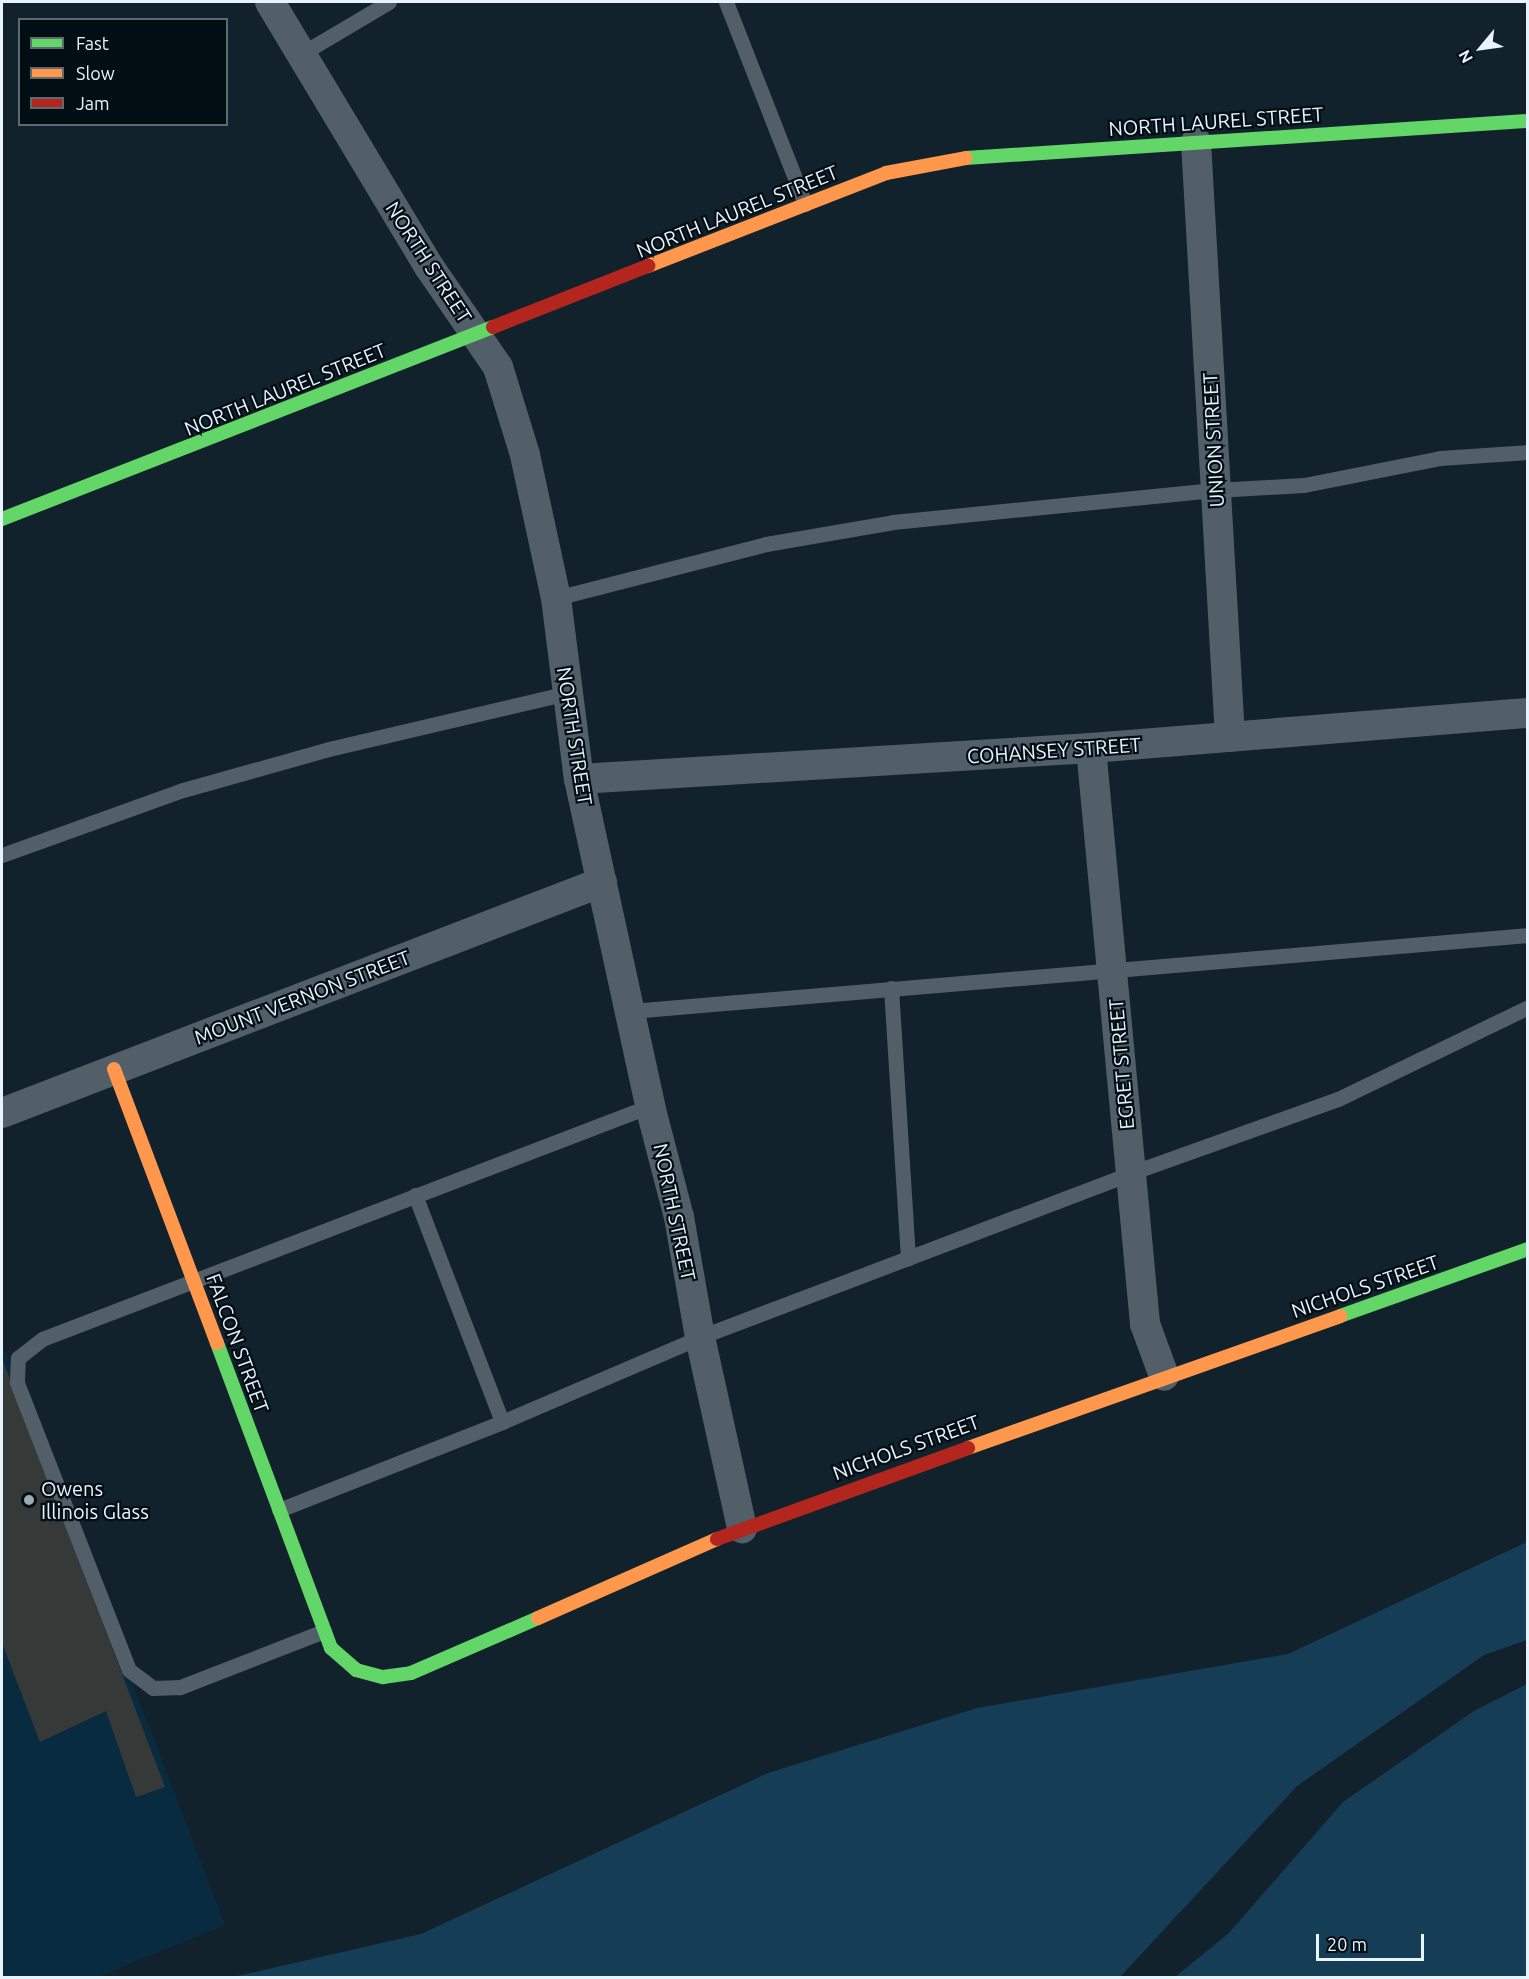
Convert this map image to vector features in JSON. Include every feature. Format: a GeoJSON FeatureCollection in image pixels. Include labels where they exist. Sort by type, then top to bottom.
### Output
{"type":"FeatureCollection","features":[{"type":"Feature","properties":{"kind":"street","name":"NORTH STREET"},"geometry":{"type":"LineString","coordinates":[[270,2],[430,268],[498,367],[521,444],[556,598],[579,779],[650,1106],[679,1217],[700,1337],[742,1528]]}},
{"type":"Feature","properties":{"kind":"street","name":"NORTH LAUREL STREET"},"geometry":{"type":"LineString","coordinates":[[2,519],[886,173],[925,163],[1196,142],[1527,121]]}},
{"type":"Feature","properties":{"kind":"street","name":"UNION STREET"},"geometry":{"type":"LineString","coordinates":[[1196,142],[1230,737]]}},
{"type":"Feature","properties":{"kind":"street","name":"COHANSEY STREET"},"geometry":{"type":"LineString","coordinates":[[579,779],[1091,748],[1527,713]]}},
{"type":"Feature","properties":{"kind":"street","name":"EGRET STREET"},"geometry":{"type":"LineString","coordinates":[[1091,748],[1145,1324],[1164,1376]]}},
{"type":"Feature","properties":{"kind":"street","name":"MOUNT VERNON STREET"},"geometry":{"type":"LineString","coordinates":[[2,1113],[602,882]]}},
{"type":"Feature","properties":{"kind":"street","name":"FALCON STREET"},"geometry":{"type":"LineString","coordinates":[[114,1070],[324,1631]]}},
{"type":"Feature","properties":{"kind":"street","name":"NICHOLS STREET"},"geometry":{"type":"LineString","coordinates":[[324,1631],[331,1648],[356,1670],[383,1677],[411,1673],[742,1528],[1527,1248]]}},
{"type":"Feature","properties":{"kind":"lane"},"geometry":{"type":"LineString","coordinates":[[301,54],[389,2]]}},
{"type":"Feature","properties":{"kind":"lane"},"geometry":{"type":"LineString","coordinates":[[726,2],[805,204]]}},
{"type":"Feature","properties":{"kind":"lane"},"geometry":{"type":"LineString","coordinates":[[556,598],[766,544],[893,522],[1216,490],[1304,485],[1440,458],[1527,452]]}},
{"type":"Feature","properties":{"kind":"lane"},"geometry":{"type":"LineString","coordinates":[[2,855],[183,790],[328,749],[568,693]]}},
{"type":"Feature","properties":{"kind":"lane"},"geometry":{"type":"LineString","coordinates":[[631,1011],[1527,935]]}},
{"type":"Feature","properties":{"kind":"lane"},"geometry":{"type":"LineString","coordinates":[[891,988],[908,1258]]}},
{"type":"Feature","properties":{"kind":"lane"},"geometry":{"type":"LineString","coordinates":[[279,1510],[502,1422],[700,1337],[1131,1173],[1338,1100],[1527,1007]]}},
{"type":"Feature","properties":{"kind":"lane"},"geometry":{"type":"LineString","coordinates":[[324,1631],[180,1687],[153,1688],[129,1670],[16,1382],[18,1358],[42,1339],[650,1106]]}},
{"type":"Feature","properties":{"kind":"lane"},"geometry":{"type":"LineString","coordinates":[[415,1196],[502,1422]]}},
{"type":"Feature","properties":{"kind":"shaded area"},"geometry":{"type":"Polygon","coordinates":[[[2,1344],[225,1925],[98,1977],[2,1977],[2,1344]]]}},
{"type":"Feature","properties":{"kind":"shaded area"},"geometry":{"type":"Polygon","coordinates":[[[1527,1542],[1527,1640],[1484,1655],[1297,1786],[1120,1977],[233,1977],[421,1934],[768,1773],[977,1708],[1288,1654],[1527,1542]]]}},
{"type":"Feature","properties":{"kind":"shaded area"},"geometry":{"type":"Polygon","coordinates":[[[1527,1684],[1527,1977],[1175,1977],[1229,1933],[1343,1802],[1474,1711],[1527,1684]]]}},
{"type":"Feature","properties":{"kind":"building","name":"Owens Illinois Glass"},"geometry":{"type":"Polygon","coordinates":[[[2,1358],[165,1787],[136,1797],[106,1711],[40,1742],[2,1643],[2,1358]]]}},
{"type":"Feature","properties":{"kind":"traffic: fast"},"geometry":{"type":"LineString","coordinates":[[966,158],[1528,121]]}},
{"type":"Feature","properties":{"kind":"traffic: fast"},"geometry":{"type":"LineString","coordinates":[[2,519],[493,327]]}},
{"type":"Feature","properties":{"kind":"traffic: fast"},"geometry":{"type":"LineString","coordinates":[[1340,1316],[1528,1249]]}},
{"type":"Feature","properties":{"kind":"traffic: fast"},"geometry":{"type":"LineString","coordinates":[[217,1343],[331,1648],[356,1670],[383,1677],[411,1673],[538,1618]]}},
{"type":"Feature","properties":{"kind":"traffic: slow"},"geometry":{"type":"LineString","coordinates":[[648,266],[886,173],[966,158]]}},
{"type":"Feature","properties":{"kind":"traffic: slow"},"geometry":{"type":"LineString","coordinates":[[114,1069],[217,1343]]}},
{"type":"Feature","properties":{"kind":"traffic: slow"},"geometry":{"type":"LineString","coordinates":[[968,1448],[1340,1316]]}},
{"type":"Feature","properties":{"kind":"traffic: slow"},"geometry":{"type":"LineString","coordinates":[[538,1618],[717,1539]]}},
{"type":"Feature","properties":{"kind":"traffic: jam"},"geometry":{"type":"LineString","coordinates":[[493,327],[648,266]]}},
{"type":"Feature","properties":{"kind":"traffic: jam"},"geometry":{"type":"LineString","coordinates":[[717,1539],[968,1448]]}},
{"type":"Feature","properties":{"kind":"place","name":"Owens Illinois Glass"},"geometry":{"type":"Point","coordinates":[29,1500]}}]}
